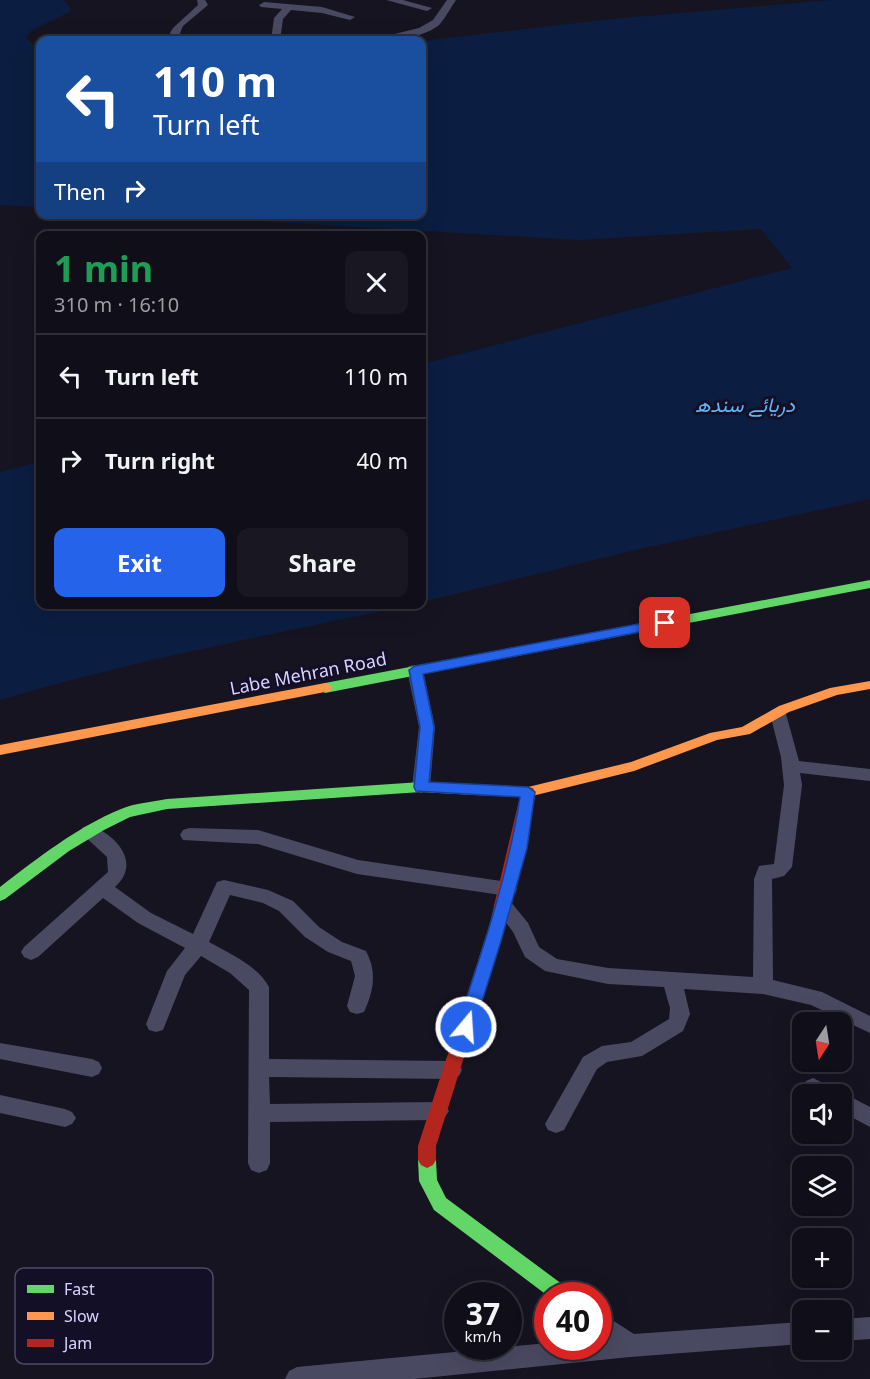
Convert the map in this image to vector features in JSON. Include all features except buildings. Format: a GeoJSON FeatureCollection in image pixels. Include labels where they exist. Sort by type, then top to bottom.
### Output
{"type":"FeatureCollection","features":[{"type":"Feature","properties":{"kind":"street"},"geometry":{"type":"LineString","coordinates":[[176,36],[177,27],[183,20],[199,10],[203,5],[202,0]]}},
{"type":"Feature","properties":{"kind":"street"},"geometry":{"type":"LineString","coordinates":[[309,9],[329,0]]}},
{"type":"Feature","properties":{"kind":"street"},"geometry":{"type":"LineString","coordinates":[[390,0],[427,8]]}},
{"type":"Feature","properties":{"kind":"street"},"geometry":{"type":"LineString","coordinates":[[394,36],[422,30],[436,22],[452,0]]}},
{"type":"Feature","properties":{"kind":"street"},"geometry":{"type":"LineString","coordinates":[[264,5],[309,9],[350,17]]}},
{"type":"Feature","properties":{"kind":"street"},"geometry":{"type":"LineString","coordinates":[[276,36],[279,18],[289,7]]}},
{"type":"Feature","properties":{"kind":"street","name":"Labe Mehran Road"},"geometry":{"type":"LineString","coordinates":[[0,750],[870,584]]}},
{"type":"Feature","properties":{"kind":"street"},"geometry":{"type":"LineString","coordinates":[[415,670],[427,727],[421,787]]}},
{"type":"Feature","properties":{"kind":"street"},"geometry":{"type":"LineString","coordinates":[[0,895],[64,847],[127,812],[167,804],[421,787],[528,792],[634,766],[715,736],[745,731],[784,709],[835,691],[870,685]]}},
{"type":"Feature","properties":{"kind":"street"},"geometry":{"type":"LineString","coordinates":[[763,986],[763,879],[766,871],[777,871],[783,867],[791,809],[792,766],[778,714]]}},
{"type":"Feature","properties":{"kind":"street"},"geometry":{"type":"LineString","coordinates":[[792,766],[870,775]]}},
{"type":"Feature","properties":{"kind":"street"},"geometry":{"type":"LineString","coordinates":[[528,792],[519,848],[506,898],[427,1146],[428,1181],[440,1204],[544,1282]]}},
{"type":"Feature","properties":{"kind":"street"},"geometry":{"type":"LineString","coordinates":[[31,952],[117,875],[120,863],[116,854],[88,832]]}},
{"type":"Feature","properties":{"kind":"street"},"geometry":{"type":"LineString","coordinates":[[189,835],[258,837],[294,846],[357,867],[506,898]]}},
{"type":"Feature","properties":{"kind":"street"},"geometry":{"type":"LineString","coordinates":[[156,1024],[177,971],[198,946],[224,887],[268,897],[286,906],[312,932],[335,946],[359,956],[365,976],[357,1005]]}},
{"type":"Feature","properties":{"kind":"street"},"geometry":{"type":"LineString","coordinates":[[104,889],[135,912],[232,964],[259,987],[259,1163]]}},
{"type":"Feature","properties":{"kind":"street"},"geometry":{"type":"LineString","coordinates":[[506,898],[532,952],[552,966],[608,976],[763,986],[814,998],[870,1024]]}},
{"type":"Feature","properties":{"kind":"street"},"geometry":{"type":"LineString","coordinates":[[556,1124],[590,1063],[602,1054],[635,1050],[676,1025],[680,1020],[679,999],[670,979]]}},
{"type":"Feature","properties":{"kind":"street"},"geometry":{"type":"LineString","coordinates":[[0,1051],[92,1068]]}},
{"type":"Feature","properties":{"kind":"street"},"geometry":{"type":"LineString","coordinates":[[259,1068],[452,1070]]}},
{"type":"Feature","properties":{"kind":"street"},"geometry":{"type":"LineString","coordinates":[[0,1104],[65,1118]]}},
{"type":"Feature","properties":{"kind":"street"},"geometry":{"type":"LineString","coordinates":[[852,1108],[870,1118]]}},
{"type":"Feature","properties":{"kind":"street"},"geometry":{"type":"LineString","coordinates":[[259,1113],[438,1111]]}},
{"type":"Feature","properties":{"kind":"street"},"geometry":{"type":"LineString","coordinates":[[852,1329],[870,1328]]}},
{"type":"Feature","properties":{"kind":"street"},"geometry":{"type":"LineString","coordinates":[[612,1332],[630,1346]]}},
{"type":"Feature","properties":{"kind":"street"},"geometry":{"type":"LineString","coordinates":[[297,1379],[630,1346],[792,1334]]}},
{"type":"Feature","properties":{"kind":"water"},"geometry":{"type":"Polygon","coordinates":[[[0,0],[62,0],[69,5],[71,11],[31,31],[26,38],[36,46],[36,207],[0,205],[0,0]]]}},
{"type":"Feature","properties":{"kind":"water","name":"دریائے سندھ"},"geometry":{"type":"Polygon","coordinates":[[[833,0],[870,0],[870,499],[644,548],[426,601],[426,363],[792,268],[761,229],[579,240],[225,219],[426,219],[426,41],[611,19],[833,0]]]}},
{"type":"Feature","properties":{"kind":"water"},"geometry":{"type":"Polygon","coordinates":[[[36,463],[36,609],[392,609],[101,672],[0,700],[0,472],[36,463]]]}},
{"type":"Feature","properties":{"kind":"traffic: fast"},"geometry":{"type":"LineString","coordinates":[[325,688],[870,584]]}},
{"type":"Feature","properties":{"kind":"traffic: fast"},"geometry":{"type":"LineString","coordinates":[[0,895],[64,847],[127,812],[167,804],[421,787],[475,790]]}},
{"type":"Feature","properties":{"kind":"traffic: fast"},"geometry":{"type":"LineString","coordinates":[[427,1160],[428,1181],[440,1204],[544,1282]]}},
{"type":"Feature","properties":{"kind":"traffic: slow"},"geometry":{"type":"LineString","coordinates":[[475,790],[528,792],[634,766],[715,736],[745,731],[784,709],[835,691],[870,685]]}},
{"type":"Feature","properties":{"kind":"traffic: slow"},"geometry":{"type":"LineString","coordinates":[[0,750],[325,688]]}},
{"type":"Feature","properties":{"kind":"traffic: jam"},"geometry":{"type":"LineString","coordinates":[[427,1160],[427,1146],[497,927],[528,792]]}},
{"type":"Feature","properties":{"kind":"route"},"geometry":{"type":"LineString","coordinates":[[466,1027],[519,848],[528,792],[421,787],[427,727],[415,670],[665,623]]}}]}
